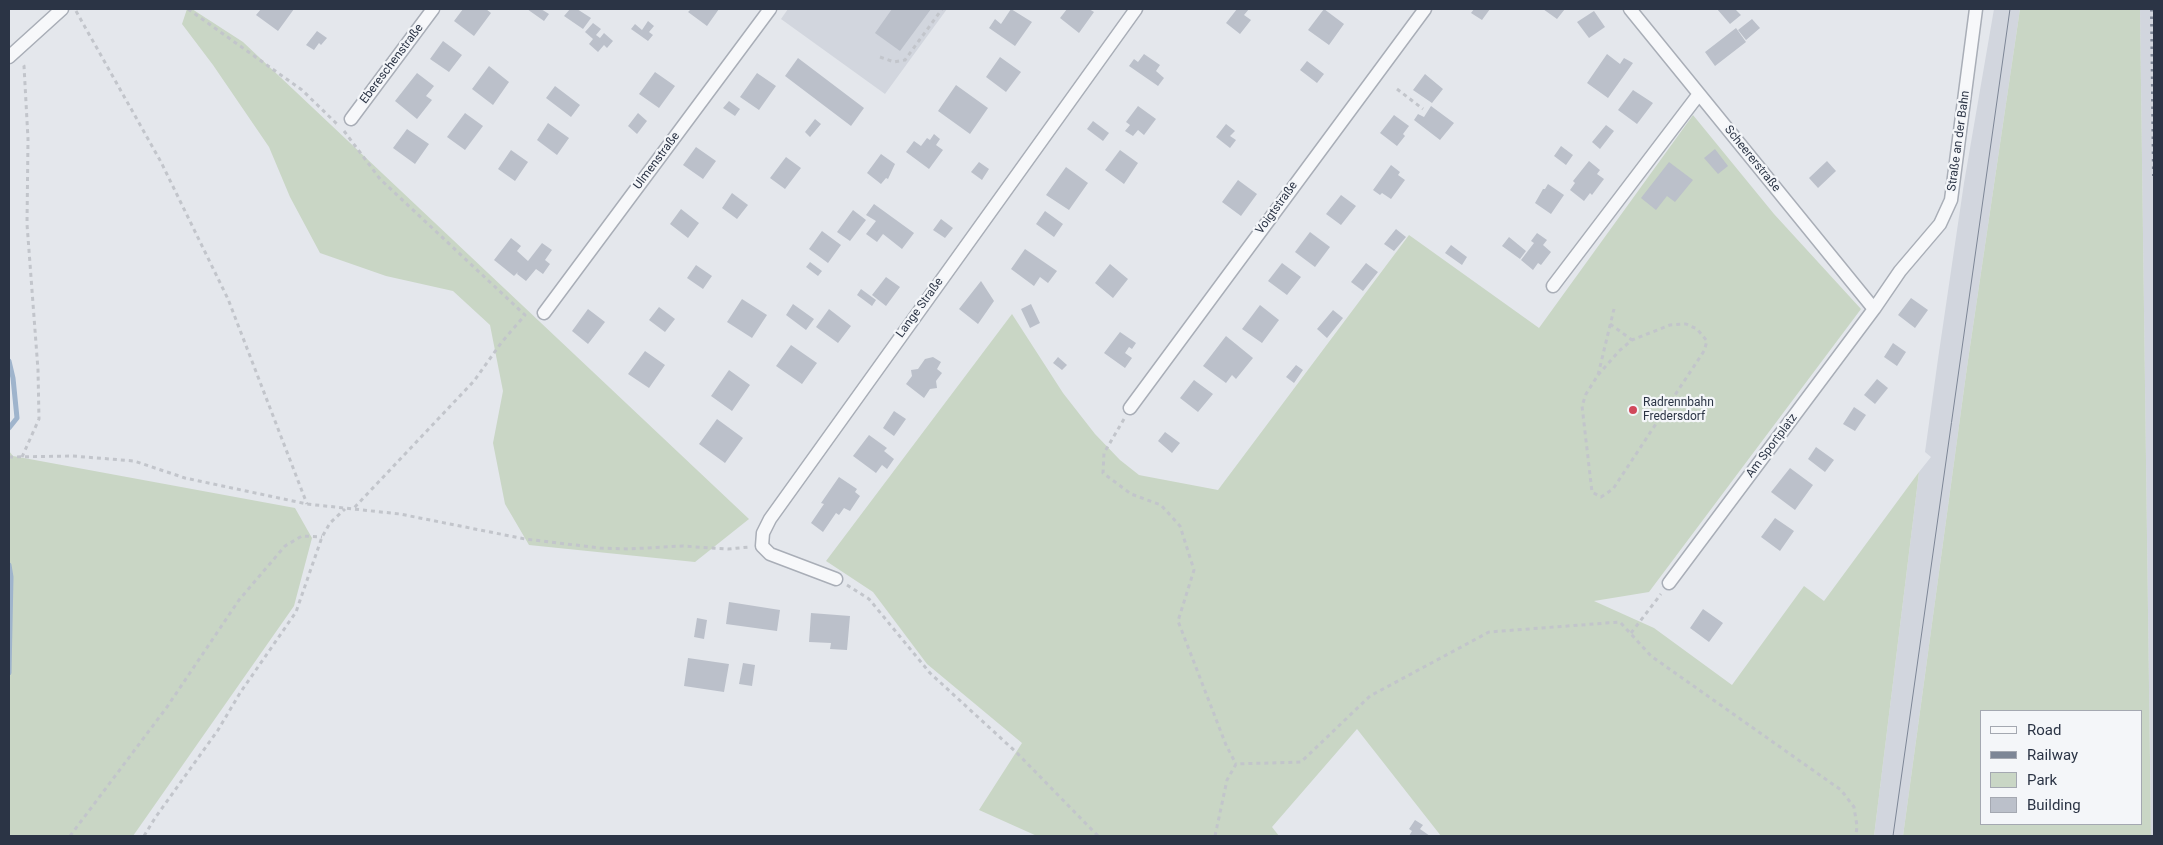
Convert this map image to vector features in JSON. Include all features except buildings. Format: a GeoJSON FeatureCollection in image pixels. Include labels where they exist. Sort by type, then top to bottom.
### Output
{"type":"FeatureCollection","features":[{"type":"Feature","properties":{"kind":"street"},"geometry":{"type":"LineString","coordinates":[[12,54],[62,9]]}},
{"type":"Feature","properties":{"kind":"street","name":"Ebereschenstraße"},"geometry":{"type":"LineString","coordinates":[[351,119],[433,9]]}},
{"type":"Feature","properties":{"kind":"street","name":"Ulmenstraße"},"geometry":{"type":"LineString","coordinates":[[544,313],[770,9]]}},
{"type":"Feature","properties":{"kind":"street","name":"Lange Straße"},"geometry":{"type":"LineString","coordinates":[[762,546],[763,533],[770,519],[1136,9]]}},
{"type":"Feature","properties":{"kind":"street","name":"Voigtstraße"},"geometry":{"type":"LineString","coordinates":[[1130,408],[1425,9]]}},
{"type":"Feature","properties":{"kind":"street","name":"Scheererstraße"},"geometry":{"type":"LineString","coordinates":[[1630,9],[1874,309]]}},
{"type":"Feature","properties":{"kind":"street","name":"Straße an der Bahn"},"geometry":{"type":"LineString","coordinates":[[1874,309],[1900,271],[1940,224],[1951,200],[1976,9]]}},
{"type":"Feature","properties":{"kind":"street"},"geometry":{"type":"LineString","coordinates":[[1553,286],[1699,94]]}},
{"type":"Feature","properties":{"kind":"street","name":"Am Sportplatz"},"geometry":{"type":"LineString","coordinates":[[1669,583],[1874,309]]}},
{"type":"Feature","properties":{"kind":"street"},"geometry":{"type":"LineString","coordinates":[[762,546],[770,554],[836,579]]}},
{"type":"Feature","properties":{"kind":"path"},"geometry":{"type":"LineString","coordinates":[[74,9],[161,162],[228,299],[308,504]]}},
{"type":"Feature","properties":{"kind":"path"},"geometry":{"type":"LineString","coordinates":[[188,9],[302,90],[343,130],[380,179],[525,315],[501,343],[474,381],[352,510]]}},
{"type":"Feature","properties":{"kind":"path"},"geometry":{"type":"LineString","coordinates":[[880,57],[894,62],[905,60],[942,9]]}},
{"type":"Feature","properties":{"kind":"path"},"geometry":{"type":"LineString","coordinates":[[12,54],[24,66],[28,139],[27,224],[38,370],[39,419],[22,457]]}},
{"type":"Feature","properties":{"kind":"path"},"geometry":{"type":"LineString","coordinates":[[1397,89],[1423,109]]}},
{"type":"Feature","properties":{"kind":"path"},"geometry":{"type":"LineString","coordinates":[[1598,375],[1614,308]]}},
{"type":"Feature","properties":{"kind":"path"},"geometry":{"type":"LineString","coordinates":[[1610,324],[1632,340]]}},
{"type":"Feature","properties":{"kind":"path"},"geometry":{"type":"LineString","coordinates":[[1686,324],[1697,328],[1706,342],[1704,351],[1613,489],[1601,497],[1592,492],[1582,406],[1586,394],[1598,375],[1619,351],[1632,340],[1670,325],[1686,324]]}},
{"type":"Feature","properties":{"kind":"path"},"geometry":{"type":"LineString","coordinates":[[1130,408],[1104,453],[1103,473],[1132,494],[1161,505],[1180,526],[1194,570],[1178,621],[1226,744],[1236,764]]}},
{"type":"Feature","properties":{"kind":"path"},"geometry":{"type":"LineString","coordinates":[[9,457],[73,456],[134,461],[185,478],[308,504],[400,514],[525,539],[600,548],[628,549],[682,546],[728,549],[762,546]]}},
{"type":"Feature","properties":{"kind":"path"},"geometry":{"type":"LineString","coordinates":[[144,836],[218,730],[240,693],[296,612],[322,537],[330,523],[345,509]]}},
{"type":"Feature","properties":{"kind":"path"},"geometry":{"type":"LineString","coordinates":[[70,836],[167,707],[239,600],[285,546],[302,536],[322,537]]}},
{"type":"Feature","properties":{"kind":"path"},"geometry":{"type":"LineString","coordinates":[[836,579],[858,590],[869,599],[930,673],[1017,753],[1098,836]]}},
{"type":"Feature","properties":{"kind":"path"},"geometry":{"type":"LineString","coordinates":[[1631,633],[1669,583]]}},
{"type":"Feature","properties":{"kind":"path"},"geometry":{"type":"LineString","coordinates":[[1236,764],[1301,762],[1370,696],[1489,632],[1620,622],[1651,656],[1841,790],[1854,807],[1857,826],[1856,836]]}},
{"type":"Feature","properties":{"kind":"path"},"geometry":{"type":"LineString","coordinates":[[1215,836],[1227,780],[1236,764]]}},
{"type":"Feature","properties":{"kind":"shaded area"},"geometry":{"type":"Polygon","coordinates":[[[788,9],[947,9],[885,94],[781,19],[788,9]]]}},
{"type":"Feature","properties":{"kind":"shaded area"},"geometry":{"type":"Polygon","coordinates":[[[1994,9],[2020,9],[1967,367],[1903,836],[1874,836],[1919,472],[1931,457],[1925,452],[1938,359],[1964,183],[1994,9]]]}},
{"type":"Feature","properties":{"kind":"shaded area"},"geometry":{"type":"Polygon","coordinates":[[[2140,9],[2154,9],[2154,836],[2151,836],[2140,9]]]}},
{"type":"Feature","properties":{"kind":"green space"},"geometry":{"type":"Polygon","coordinates":[[[187,9],[192,9],[243,42],[749,519],[695,562],[529,545],[505,504],[493,443],[503,391],[490,325],[453,291],[386,276],[320,253],[290,197],[269,147],[213,65],[182,24],[187,9]]]}},
{"type":"Feature","properties":{"kind":"green space"},"geometry":{"type":"Polygon","coordinates":[[[2020,9],[2140,9],[2151,836],[1903,836],[1967,367],[2020,9]]]}},
{"type":"Feature","properties":{"kind":"green space"},"geometry":{"type":"Polygon","coordinates":[[[1693,115],[1774,214],[1861,309],[1649,592],[1594,601],[1654,628],[1732,685],[1804,586],[1824,601],[1919,472],[1874,836],[1441,836],[1357,729],[1272,827],[1279,836],[1037,836],[979,810],[1022,743],[927,664],[873,592],[826,561],[1012,314],[1063,393],[1095,434],[1120,460],[1139,475],[1218,490],[1409,235],[1539,328],[1693,115]]]}},
{"type":"Feature","properties":{"kind":"green space"},"geometry":{"type":"Polygon","coordinates":[[[9,451],[13,456],[295,508],[312,538],[294,606],[133,836],[9,836],[9,451]]]}},
{"type":"Feature","properties":{"kind":"waterway"},"geometry":{"type":"LineString","coordinates":[[9,361],[13,378],[17,418],[9,428]]}},
{"type":"Feature","properties":{"kind":"waterway"},"geometry":{"type":"LineString","coordinates":[[9,565],[11,577],[9,673]]}},
{"type":"Feature","properties":{"kind":"tram line"},"geometry":{"type":"LineString","coordinates":[[1893,836],[2010,9]]}},
{"type":"Feature","properties":{"kind":"railway"},"geometry":{"type":"LineString","coordinates":[[2152,9],[2154,176]]}},
{"type":"Feature","properties":{"kind":"place","name":"Radrennbahn Fredersdorf"},"geometry":{"type":"Point","coordinates":[1633,410]}}]}
